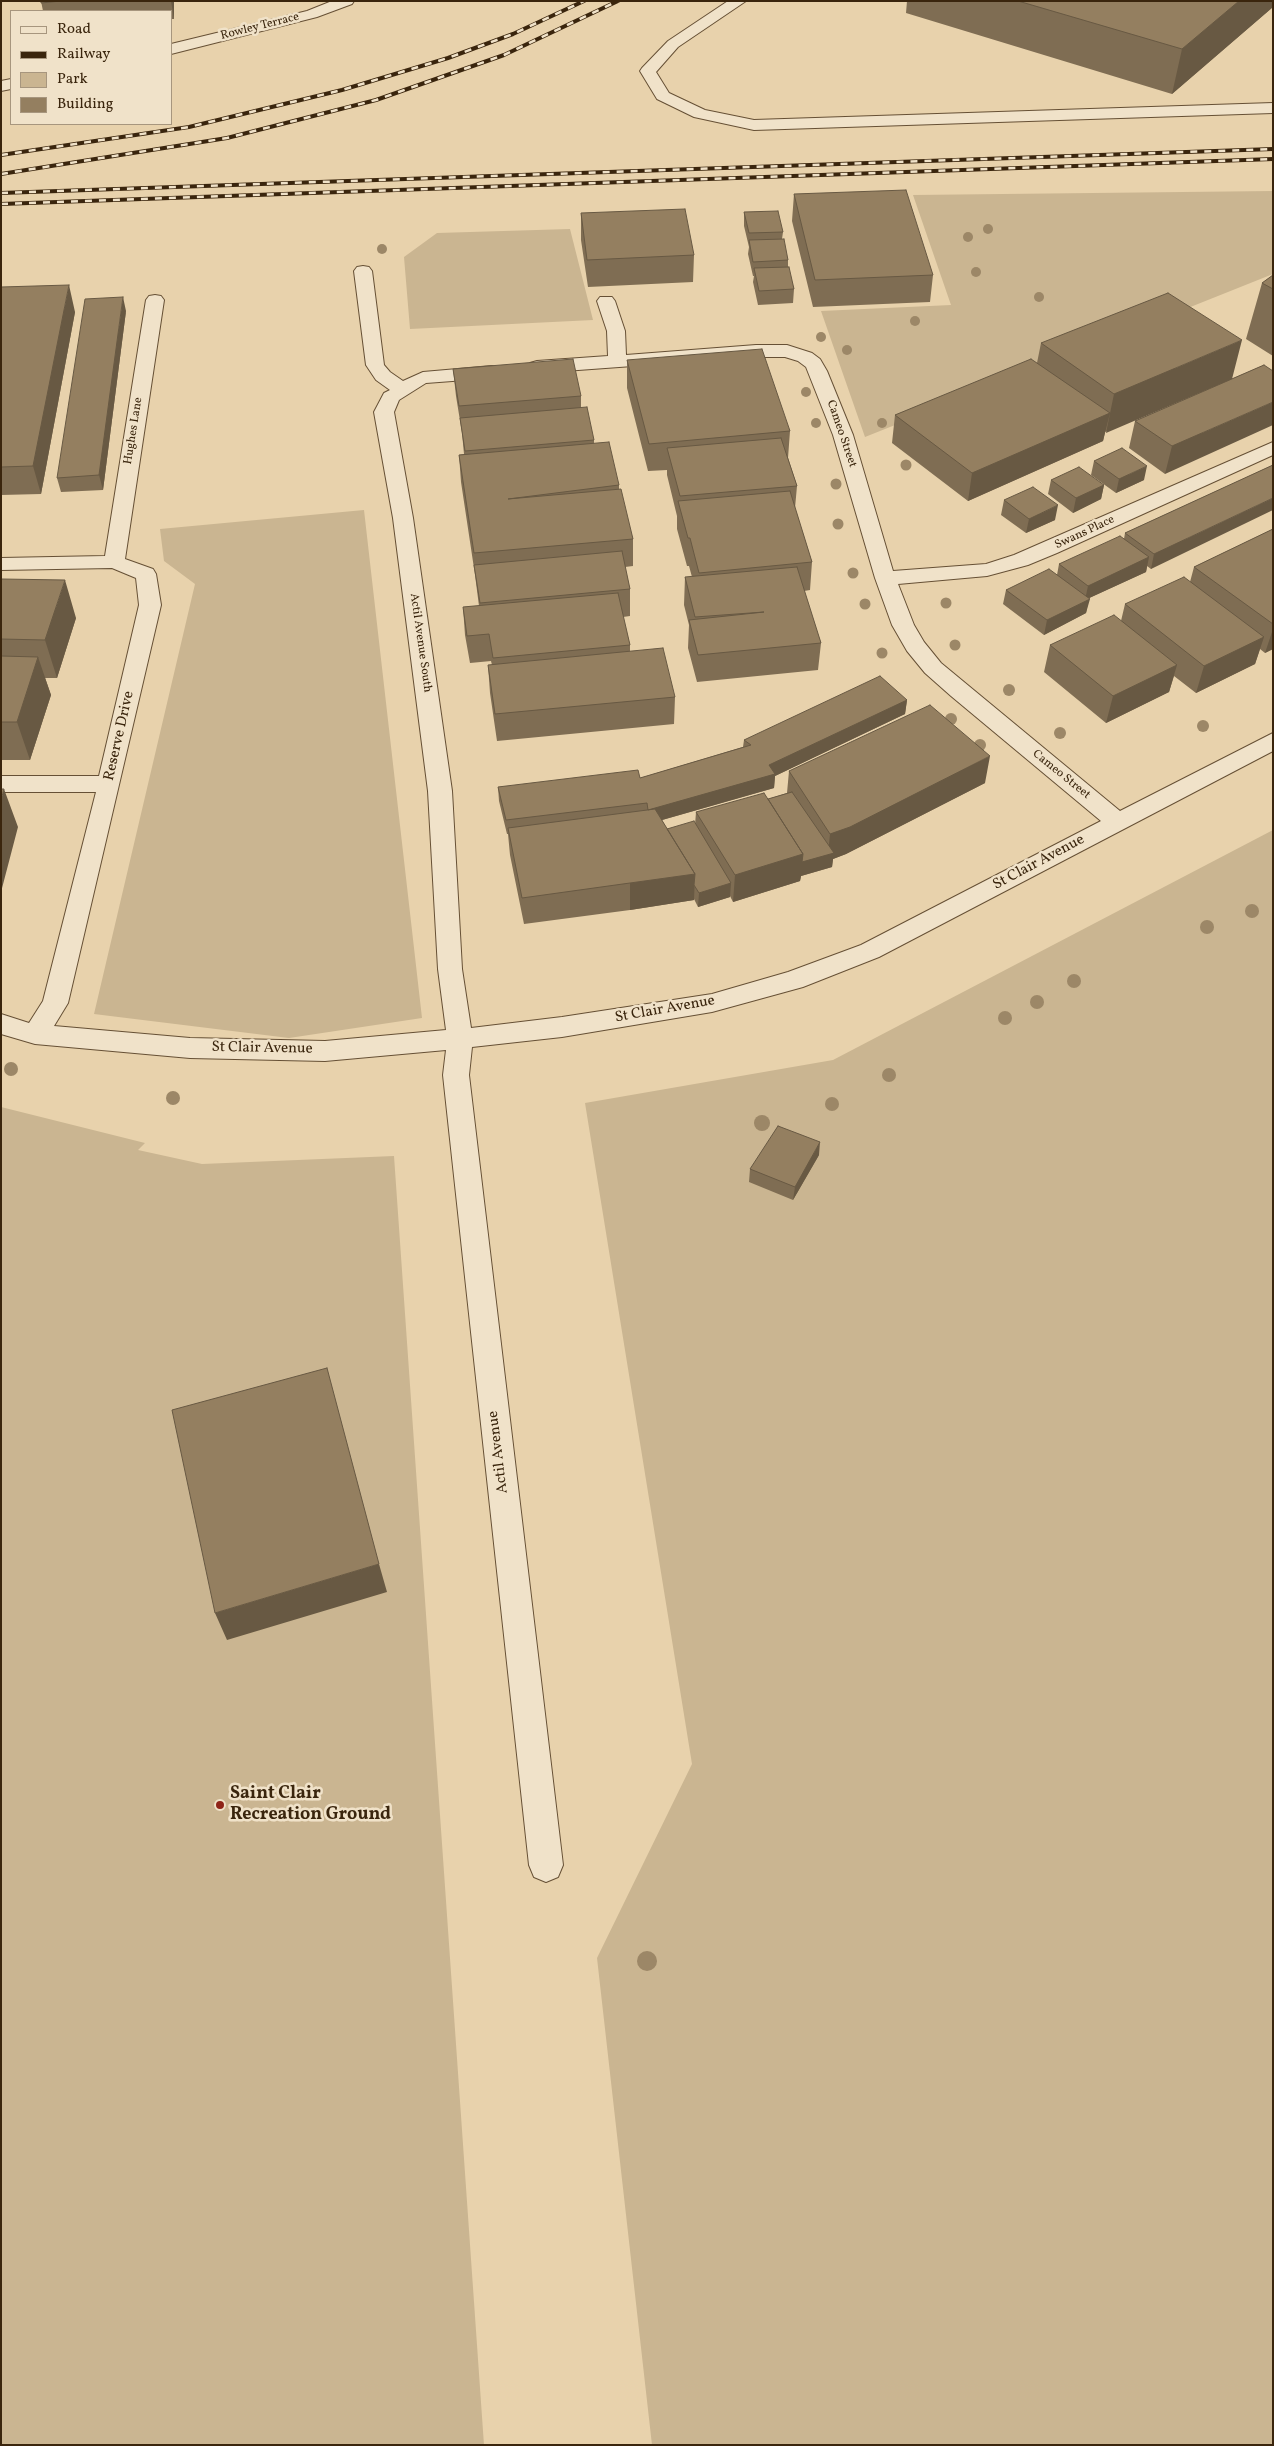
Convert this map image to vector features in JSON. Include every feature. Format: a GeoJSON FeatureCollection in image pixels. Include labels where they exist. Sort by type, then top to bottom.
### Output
{"type":"FeatureCollection","features":[{"type":"Feature","properties":{"kind":"street","name":"Rowley Terrace"},"geometry":{"type":"LineString","coordinates":[[172,49],[312,14],[347,1]]}},
{"type":"Feature","properties":{"kind":"street"},"geometry":{"type":"LineString","coordinates":[[739,1],[673,44],[648,71],[663,96],[700,114],[754,125],[1273,108]]}},
{"type":"Feature","properties":{"kind":"street"},"geometry":{"type":"LineString","coordinates":[[363,270],[375,365],[383,376],[404,390]]}},
{"type":"Feature","properties":{"kind":"street","name":"Hughes Lane"},"geometry":{"type":"LineString","coordinates":[[114,562],[155,300]]}},
{"type":"Feature","properties":{"kind":"street"},"geometry":{"type":"LineString","coordinates":[[606,301],[616,332],[617,360]]}},
{"type":"Feature","properties":{"kind":"street","name":"Cameo Street"},"geometry":{"type":"LineString","coordinates":[[404,390],[423,378],[617,360],[775,350],[796,353],[813,363],[818,371],[843,435],[885,578],[903,625],[915,646],[933,668],[1118,822]]}},
{"type":"Feature","properties":{"kind":"street","name":"Actil Avenue South"},"geometry":{"type":"LineString","coordinates":[[404,390],[391,397],[384,412],[403,518],[440,791],[450,969],[460,1040]]}},
{"type":"Feature","properties":{"kind":"street","name":"Swans Place"},"geometry":{"type":"LineString","coordinates":[[885,578],[987,570],[1021,560],[1050,549],[1273,448]]}},
{"type":"Feature","properties":{"kind":"street","name":"Reserve Drive"},"geometry":{"type":"LineString","coordinates":[[1,564],[114,562],[146,574],[150,605],[110,784],[55,1003],[35,1034]]}},
{"type":"Feature","properties":{"kind":"street","name":"St Clair Avenue"},"geometry":{"type":"LineString","coordinates":[[1,1024],[35,1034],[190,1048],[325,1051],[460,1040],[562,1027],[712,1003],[794,980],[870,951],[1273,741]]}},
{"type":"Feature","properties":{"kind":"street"},"geometry":{"type":"LineString","coordinates":[[1,784],[110,784]]}},
{"type":"Feature","properties":{"kind":"street","name":"Actil Avenue"},"geometry":{"type":"LineString","coordinates":[[460,1040],[456,1075],[546,1865]]}},
{"type":"Feature","properties":{"kind":"green space"},"geometry":{"type":"Polygon","coordinates":[[[1273,191],[1273,274],[865,437],[821,311],[951,305],[913,195],[1273,191]]]}},
{"type":"Feature","properties":{"kind":"green space"},"geometry":{"type":"Polygon","coordinates":[[[570,229],[593,320],[410,329],[404,257],[437,233],[570,229]]]}},
{"type":"Feature","properties":{"kind":"green space"},"geometry":{"type":"Polygon","coordinates":[[[364,510],[422,1018],[289,1038],[94,1014],[195,584],[164,561],[160,529],[364,510]]]}},
{"type":"Feature","properties":{"kind":"green space"},"geometry":{"type":"Polygon","coordinates":[[[1273,830],[1273,2445],[652,2445],[597,1958],[692,1764],[585,1103],[833,1060],[1273,830]]]}},
{"type":"Feature","properties":{"kind":"green space","name":"Saint Clair Recreation Ground"},"geometry":{"type":"Polygon","coordinates":[[[1,1107],[145,1143],[138,1150],[202,1164],[394,1156],[484,2445],[1,2445],[1,1107]]]}},
{"type":"Feature","properties":{"kind":"building"},"geometry":{"type":"Polygon","coordinates":[[[41,1],[61,1],[41,3],[41,1]]]}},
{"type":"Feature","properties":{"kind":"building"},"geometry":{"type":"Polygon","coordinates":[[[1018,1],[1239,1],[1182,49],[1018,1]]]}},
{"type":"Feature","properties":{"kind":"building"},"geometry":{"type":"Polygon","coordinates":[[[906,190],[933,275],[815,280],[794,194],[906,190]]]}},
{"type":"Feature","properties":{"kind":"building"},"geometry":{"type":"Polygon","coordinates":[[[685,209],[694,255],[587,260],[581,213],[685,209]]]}},
{"type":"Feature","properties":{"kind":"building"},"geometry":{"type":"Polygon","coordinates":[[[778,211],[783,232],[749,233],[744,212],[778,211]]]}},
{"type":"Feature","properties":{"kind":"building"},"geometry":{"type":"Polygon","coordinates":[[[784,239],[788,260],[753,262],[749,240],[784,239]]]}},
{"type":"Feature","properties":{"kind":"building"},"geometry":{"type":"Polygon","coordinates":[[[789,267],[794,289],[759,291],[754,268],[789,267]]]}},
{"type":"Feature","properties":{"kind":"building"},"geometry":{"type":"Polygon","coordinates":[[[1273,275],[1273,289],[1262,283],[1273,275]]]}},
{"type":"Feature","properties":{"kind":"building"},"geometry":{"type":"Polygon","coordinates":[[[69,285],[33,466],[1,467],[1,287],[69,285]]]}},
{"type":"Feature","properties":{"kind":"building"},"geometry":{"type":"Polygon","coordinates":[[[1168,293],[1242,340],[1114,394],[1041,343],[1168,293]]]}},
{"type":"Feature","properties":{"kind":"building"},"geometry":{"type":"Polygon","coordinates":[[[123,297],[99,475],[57,478],[85,299],[123,297]]]}},
{"type":"Feature","properties":{"kind":"building"},"geometry":{"type":"Polygon","coordinates":[[[762,349],[790,431],[649,444],[627,360],[762,349]]]}},
{"type":"Feature","properties":{"kind":"building"},"geometry":{"type":"Polygon","coordinates":[[[573,359],[581,396],[459,406],[453,369],[573,359]]]}},
{"type":"Feature","properties":{"kind":"building"},"geometry":{"type":"Polygon","coordinates":[[[1031,359],[1110,413],[972,473],[895,415],[1031,359]]]}},
{"type":"Feature","properties":{"kind":"building"},"geometry":{"type":"Polygon","coordinates":[[[1264,365],[1273,371],[1273,402],[1172,446],[1135,421],[1264,365]]]}},
{"type":"Feature","properties":{"kind":"building"},"geometry":{"type":"Polygon","coordinates":[[[587,407],[594,440],[465,451],[460,418],[587,407]]]}},
{"type":"Feature","properties":{"kind":"building"},"geometry":{"type":"Polygon","coordinates":[[[781,438],[797,486],[680,496],[667,448],[781,438]]]}},
{"type":"Feature","properties":{"kind":"building"},"geometry":{"type":"Polygon","coordinates":[[[609,442],[619,485],[508,499],[621,489],[633,539],[474,553],[459,455],[609,442]]]}},
{"type":"Feature","properties":{"kind":"building"},"geometry":{"type":"Polygon","coordinates":[[[1122,448],[1147,466],[1119,479],[1094,461],[1122,448]]]}},
{"type":"Feature","properties":{"kind":"building"},"geometry":{"type":"Polygon","coordinates":[[[1273,465],[1273,498],[1154,554],[1125,533],[1273,465]]]}},
{"type":"Feature","properties":{"kind":"building"},"geometry":{"type":"Polygon","coordinates":[[[1079,467],[1104,485],[1076,498],[1051,480],[1079,467]]]}},
{"type":"Feature","properties":{"kind":"building"},"geometry":{"type":"Polygon","coordinates":[[[1033,487],[1058,505],[1029,519],[1004,500],[1033,487]]]}},
{"type":"Feature","properties":{"kind":"building"},"geometry":{"type":"Polygon","coordinates":[[[790,491],[812,562],[699,573],[678,501],[790,491]]]}},
{"type":"Feature","properties":{"kind":"building"},"geometry":{"type":"Polygon","coordinates":[[[1273,529],[1273,624],[1194,567],[1273,529]]]}},
{"type":"Feature","properties":{"kind":"building"},"geometry":{"type":"Polygon","coordinates":[[[1120,536],[1149,557],[1088,586],[1059,564],[1120,536]]]}},
{"type":"Feature","properties":{"kind":"building"},"geometry":{"type":"Polygon","coordinates":[[[622,551],[630,589],[480,603],[474,565],[622,551]]]}},
{"type":"Feature","properties":{"kind":"building"},"geometry":{"type":"Polygon","coordinates":[[[797,567],[821,643],[698,655],[689,620],[764,612],[695,617],[685,577],[797,567]]]}},
{"type":"Feature","properties":{"kind":"building"},"geometry":{"type":"Polygon","coordinates":[[[1049,569],[1090,599],[1047,620],[1006,590],[1049,569]]]}},
{"type":"Feature","properties":{"kind":"building"},"geometry":{"type":"Polygon","coordinates":[[[1184,577],[1264,637],[1204,666],[1125,604],[1184,577]]]}},
{"type":"Feature","properties":{"kind":"building"},"geometry":{"type":"Polygon","coordinates":[[[1,579],[65,580],[45,640],[1,639],[1,579]]]}},
{"type":"Feature","properties":{"kind":"building"},"geometry":{"type":"Polygon","coordinates":[[[618,593],[630,645],[493,658],[489,634],[467,636],[463,607],[618,593]]]}},
{"type":"Feature","properties":{"kind":"building"},"geometry":{"type":"Polygon","coordinates":[[[1114,615],[1177,665],[1113,696],[1050,645],[1114,615]]]}},
{"type":"Feature","properties":{"kind":"building"},"geometry":{"type":"Polygon","coordinates":[[[663,648],[675,697],[495,714],[488,665],[663,648]]]}},
{"type":"Feature","properties":{"kind":"building"},"geometry":{"type":"Polygon","coordinates":[[[1,656],[38,657],[17,722],[1,722],[1,656]]]}},
{"type":"Feature","properties":{"kind":"building"},"geometry":{"type":"Polygon","coordinates":[[[880,676],[907,700],[769,765],[775,774],[648,810],[647,803],[506,820],[498,787],[638,770],[640,778],[751,745],[744,740],[880,676]]]}},
{"type":"Feature","properties":{"kind":"building"},"geometry":{"type":"Polygon","coordinates":[[[930,705],[990,756],[850,827],[830,834],[789,771],[930,705]]]}},
{"type":"Feature","properties":{"kind":"building"},"geometry":{"type":"Polygon","coordinates":[[[1,789],[4,789],[1,800],[1,789]]]}},
{"type":"Feature","properties":{"kind":"building"},"geometry":{"type":"Polygon","coordinates":[[[792,792],[834,853],[802,862],[803,854],[768,799],[792,792]]]}},
{"type":"Feature","properties":{"kind":"building"},"geometry":{"type":"Polygon","coordinates":[[[764,793],[803,854],[735,875],[696,812],[764,793]]]}},
{"type":"Feature","properties":{"kind":"building"},"geometry":{"type":"Polygon","coordinates":[[[655,809],[695,874],[522,898],[508,828],[655,809]]]}},
{"type":"Feature","properties":{"kind":"building"},"geometry":{"type":"Polygon","coordinates":[[[694,821],[731,883],[699,893],[694,885],[695,874],[667,829],[694,821]]]}},
{"type":"Feature","properties":{"kind":"building"},"geometry":{"type":"Polygon","coordinates":[[[778,1126],[820,1142],[795,1187],[750,1169],[778,1126]]]}},
{"type":"Feature","properties":{"kind":"building"},"geometry":{"type":"Polygon","coordinates":[[[327,1368],[379,1564],[215,1613],[172,1410],[327,1368]]]}},
{"type":"Feature","properties":{"kind":"railway"},"geometry":{"type":"LineString","coordinates":[[1,155],[189,127],[342,90],[448,58],[513,34],[584,1]]}},
{"type":"Feature","properties":{"kind":"railway"},"geometry":{"type":"LineString","coordinates":[[1,174],[227,138],[376,100],[504,55],[618,1]]}},
{"type":"Feature","properties":{"kind":"railway"},"geometry":{"type":"LineString","coordinates":[[1,193],[1273,149]]}},
{"type":"Feature","properties":{"kind":"railway"},"geometry":{"type":"LineString","coordinates":[[1,204],[1273,159]]}},
{"type":"Feature","properties":{"kind":"place","name":"Saint Clair Recreation Ground"},"geometry":{"type":"Point","coordinates":[220,1805]}}]}
